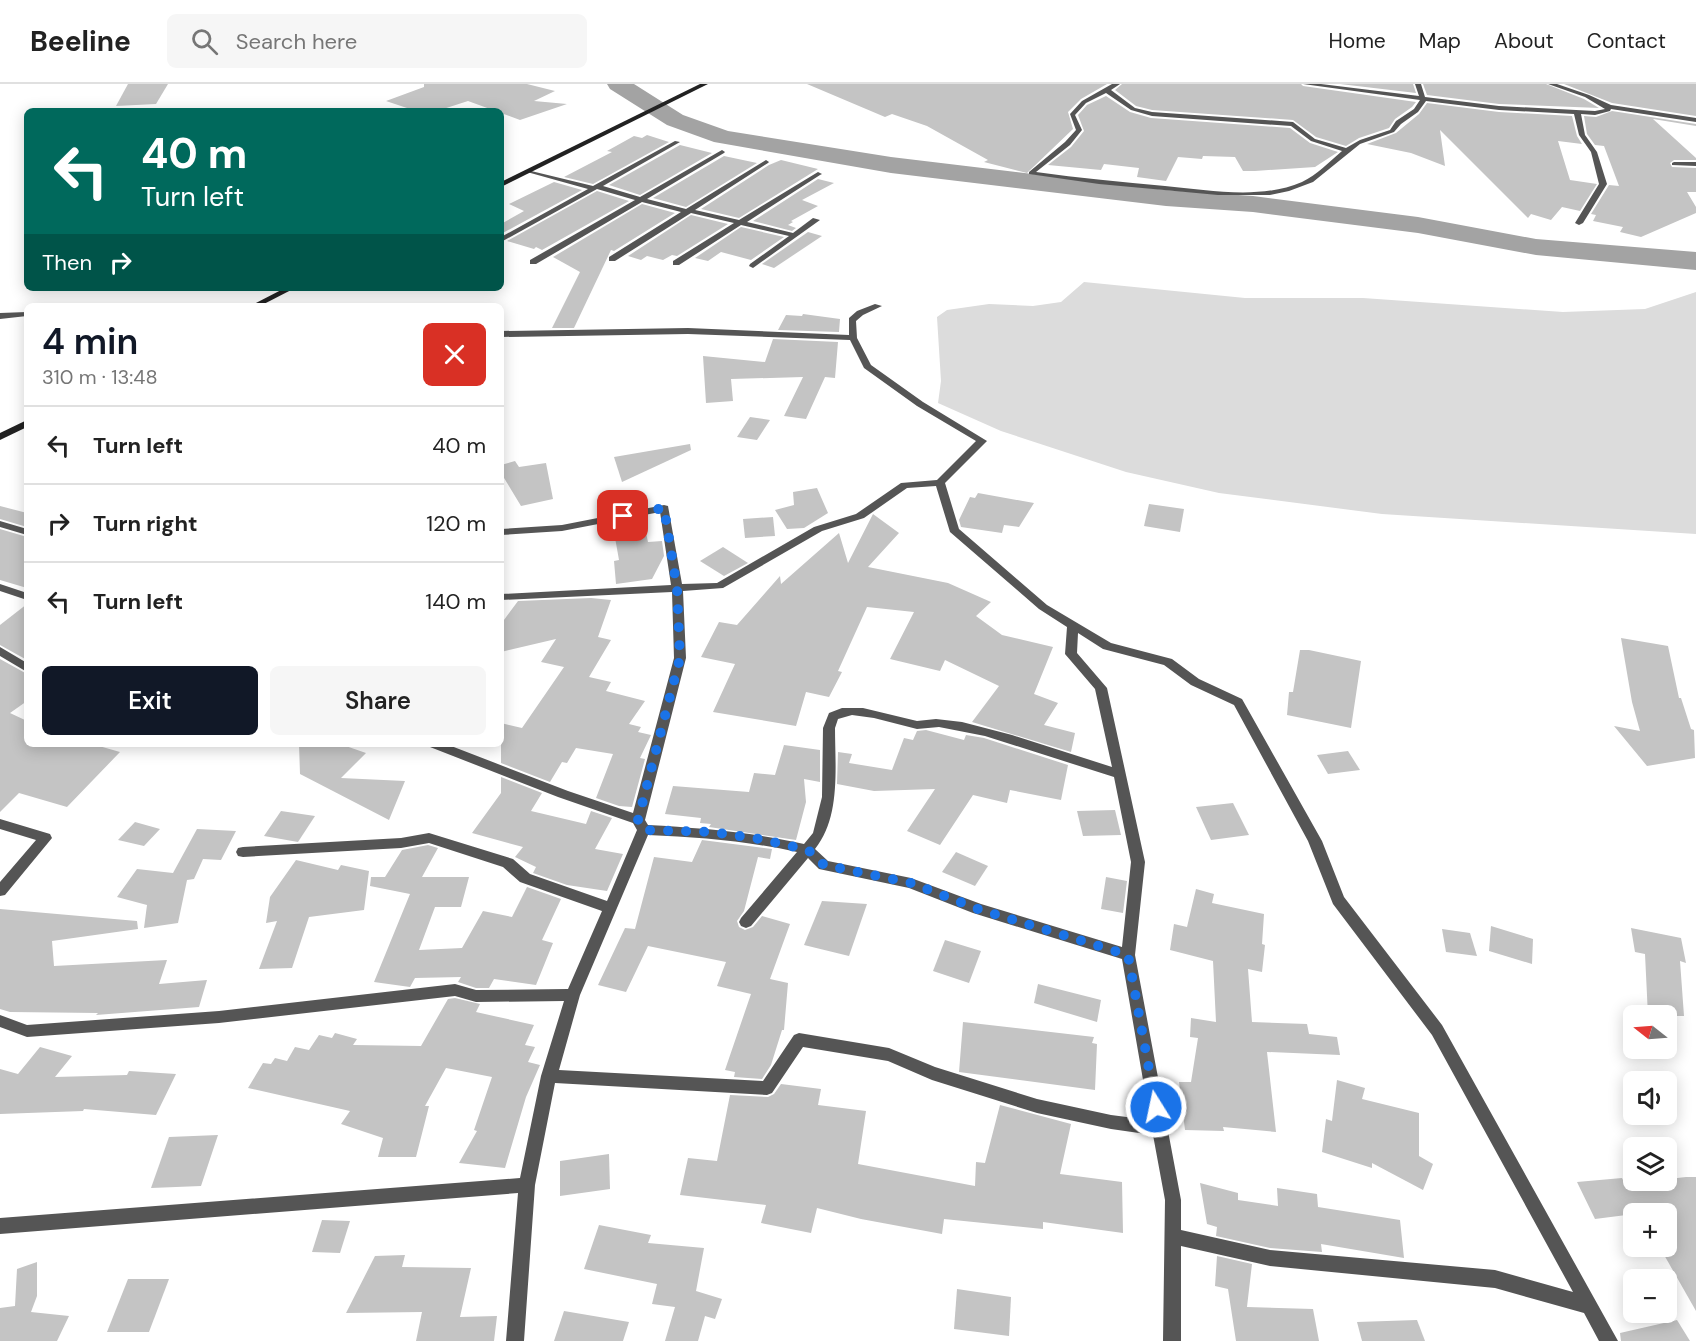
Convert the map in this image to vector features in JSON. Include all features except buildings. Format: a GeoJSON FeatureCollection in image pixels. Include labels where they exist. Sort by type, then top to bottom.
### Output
{"type":"FeatureCollection","features":[{"type":"Feature","properties":{"kind":"street"},"geometry":{"type":"LineString","coordinates":[[504,184],[705,84]]}},
{"type":"Feature","properties":{"kind":"street"},"geometry":{"type":"LineString","coordinates":[[1117,84],[1084,102],[1072,115],[1079,130],[1062,151],[1031,173],[1106,184],[1251,194],[1279,192],[1303,183],[1357,144],[1392,131],[1395,125],[1413,116],[1423,100],[1418,84]]}},
{"type":"Feature","properties":{"kind":"street"},"geometry":{"type":"LineString","coordinates":[[1306,84],[1499,108],[1577,113],[1608,110],[1609,107]]}},
{"type":"Feature","properties":{"kind":"street"},"geometry":{"type":"LineString","coordinates":[[1551,84],[1587,96],[1609,107],[1696,120]]}},
{"type":"Feature","properties":{"kind":"street"},"geometry":{"type":"LineString","coordinates":[[1105,89],[1133,109],[1152,114],[1293,124],[1313,140],[1348,151]]}},
{"type":"Feature","properties":{"kind":"street"},"geometry":{"type":"LineString","coordinates":[[1577,113],[1582,135],[1594,152],[1604,184],[1579,223]]}},
{"type":"Feature","properties":{"kind":"street"},"geometry":{"type":"LineString","coordinates":[[504,238],[677,142]]}},
{"type":"Feature","properties":{"kind":"street"},"geometry":{"type":"LineString","coordinates":[[533,262],[722,152]]}},
{"type":"Feature","properties":{"kind":"street"},"geometry":{"type":"LineString","coordinates":[[612,259],[766,162]]}},
{"type":"Feature","properties":{"kind":"street"},"geometry":{"type":"LineString","coordinates":[[1674,164],[1696,164]]}},
{"type":"Feature","properties":{"kind":"street"},"geometry":{"type":"LineString","coordinates":[[529,171],[792,235]]}},
{"type":"Feature","properties":{"kind":"street"},"geometry":{"type":"LineString","coordinates":[[676,263],[818,174]]}},
{"type":"Feature","properties":{"kind":"street"},"geometry":{"type":"LineString","coordinates":[[753,266],[792,235],[816,220]]}},
{"type":"Feature","properties":{"kind":"street"},"geometry":{"type":"LineString","coordinates":[[260,303],[285,291]]}},
{"type":"Feature","properties":{"kind":"street"},"geometry":{"type":"LineString","coordinates":[[504,597],[719,586],[818,529],[860,516],[905,484],[940,483],[982,441],[920,404],[867,366],[853,338],[852,320],[860,313],[878,306]]}},
{"type":"Feature","properties":{"kind":"street"},"geometry":{"type":"LineString","coordinates":[[0,316],[24,314]]}},
{"type":"Feature","properties":{"kind":"street"},"geometry":{"type":"LineString","coordinates":[[504,334],[688,332],[853,338]]}},
{"type":"Feature","properties":{"kind":"street"},"geometry":{"type":"LineString","coordinates":[[0,437],[24,425]]}},
{"type":"Feature","properties":{"kind":"street"},"geometry":{"type":"LineString","coordinates":[[940,483],[954,530],[1043,607],[1107,646],[1168,662],[1195,682],[1238,702],[1315,841],[1338,900],[1437,1030],[1587,1305],[1609,1341]]}},
{"type":"Feature","properties":{"kind":"street"},"geometry":{"type":"LineString","coordinates":[[504,532],[562,528],[664,508],[677,588],[680,658],[641,825],[610,908],[573,996],[549,1076],[527,1185],[515,1341]]}},
{"type":"Feature","properties":{"kind":"street"},"geometry":{"type":"LineString","coordinates":[[0,524],[24,531]]}},
{"type":"Feature","properties":{"kind":"street"},"geometry":{"type":"LineString","coordinates":[[0,587],[24,596]]}},
{"type":"Feature","properties":{"kind":"street"},"geometry":{"type":"LineString","coordinates":[[1072,625],[1071,654],[1101,688],[1138,862],[1128,955],[1173,1200],[1168,1341]]}},
{"type":"Feature","properties":{"kind":"street"},"geometry":{"type":"LineString","coordinates":[[0,651],[24,666]]}},
{"type":"Feature","properties":{"kind":"street"},"geometry":{"type":"LineString","coordinates":[[746,922],[773,887],[819,835],[828,797],[829,728],[832,716],[844,710],[874,714],[920,726],[937,722],[1028,744],[1120,774]]}},
{"type":"Feature","properties":{"kind":"street"},"geometry":{"type":"LineString","coordinates":[[442,747],[641,825],[760,839],[808,850],[824,865],[911,883],[978,909],[1128,955]]}},
{"type":"Feature","properties":{"kind":"street"},"geometry":{"type":"LineString","coordinates":[[0,824],[45,838],[0,891]]}},
{"type":"Feature","properties":{"kind":"street"},"geometry":{"type":"LineString","coordinates":[[243,852],[401,843],[429,838],[508,863],[525,878],[610,908]]}},
{"type":"Feature","properties":{"kind":"street"},"geometry":{"type":"LineString","coordinates":[[0,1021],[27,1031],[219,1017],[455,990],[476,996],[573,996]]}},
{"type":"Feature","properties":{"kind":"street"},"geometry":{"type":"LineString","coordinates":[[549,1076],[767,1088],[799,1040],[890,1054],[933,1073],[1037,1106],[1111,1122],[1160,1129]]}},
{"type":"Feature","properties":{"kind":"street"},"geometry":{"type":"LineString","coordinates":[[0,1226],[527,1185]]}},
{"type":"Feature","properties":{"kind":"street"},"geometry":{"type":"LineString","coordinates":[[1172,1236],[1270,1258],[1495,1279],[1587,1305]]}},
{"type":"Feature","properties":{"kind":"shaded area"},"geometry":{"type":"Polygon","coordinates":[[[1084,282],[1245,298],[1363,298],[1563,312],[1645,309],[1696,292],[1696,534],[1382,514],[1219,493],[1126,472],[1001,431],[938,403],[941,381],[937,317],[947,310],[989,304],[1033,306],[1061,302],[1084,282]]]}},
{"type":"Feature","properties":{"kind":"waterway"},"geometry":{"type":"LineString","coordinates":[[618,84],[675,120],[723,137],[891,165],[1166,198],[1253,204],[1418,225],[1536,247],[1696,261]]}},
{"type":"Feature","properties":{"kind":"route"},"geometry":{"type":"LineString","coordinates":[[623,516],[664,508],[677,588],[680,658],[638,820],[644,830],[711,832],[760,839],[808,850],[824,865],[911,883],[978,909],[1128,955],[1156,1107]]}}]}
